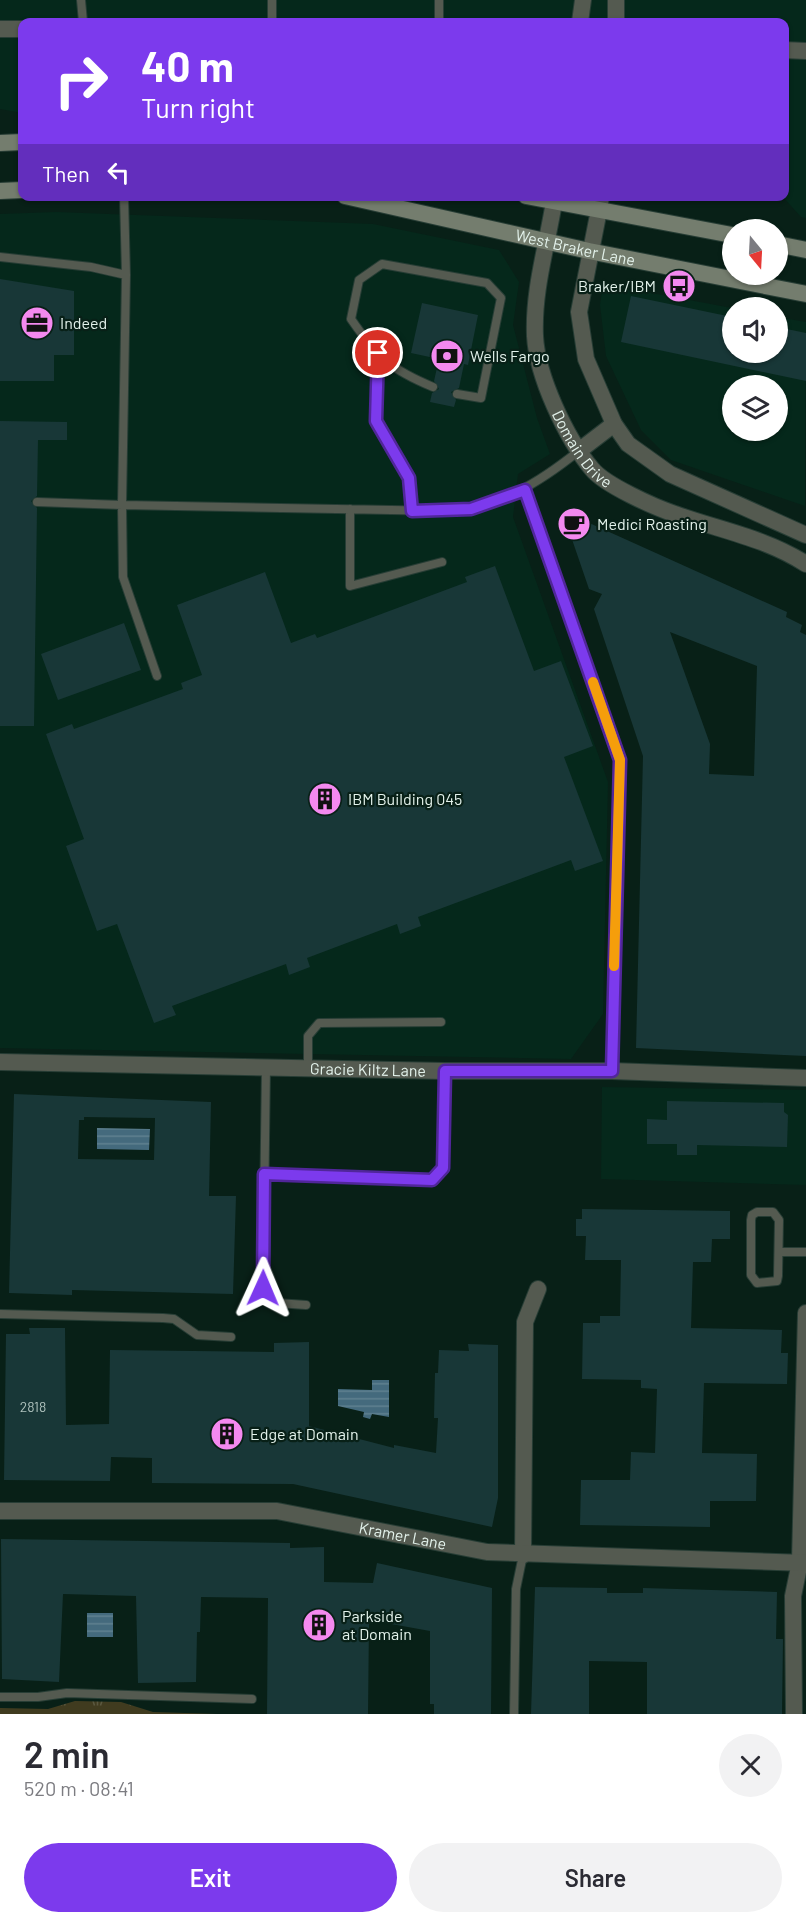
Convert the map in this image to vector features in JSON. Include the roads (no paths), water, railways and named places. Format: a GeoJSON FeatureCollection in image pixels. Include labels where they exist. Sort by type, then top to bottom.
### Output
{"type":"FeatureCollection","features":[{"type":"Feature","properties":{"kind":"main road"},"geometry":{"type":"LineString","coordinates":[[0,143],[18,142]]}},
{"type":"Feature","properties":{"kind":"main road"},"geometry":{"type":"LineString","coordinates":[[0,191],[18,190]]}},
{"type":"Feature","properties":{"kind":"main road","name":"West Braker Lane"},"geometry":{"type":"LineString","coordinates":[[368,201],[589,251],[806,294]]}},
{"type":"Feature","properties":{"kind":"main road"},"geometry":{"type":"LineString","coordinates":[[578,201],[600,203],[722,233]]}},
{"type":"Feature","properties":{"kind":"main road"},"geometry":{"type":"LineString","coordinates":[[788,246],[806,250]]}},
{"type":"Feature","properties":{"kind":"street"},"geometry":{"type":"LineString","coordinates":[[581,18],[583,0]]}},
{"type":"Feature","properties":{"kind":"street"},"geometry":{"type":"LineString","coordinates":[[615,18],[616,0]]}},
{"type":"Feature","properties":{"kind":"street"},"geometry":{"type":"LineString","coordinates":[[0,29],[18,29]]}},
{"type":"Feature","properties":{"kind":"street"},"geometry":{"type":"LineString","coordinates":[[789,50],[806,51]]}},
{"type":"Feature","properties":{"kind":"street","name":"Domain Drive"},"geometry":{"type":"LineString","coordinates":[[555,201],[538,284],[535,338],[549,394],[557,412],[592,470],[632,495],[673,514],[737,532],[801,561]]}},
{"type":"Feature","properties":{"kind":"street","name":"Domain Drive"},"geometry":{"type":"LineString","coordinates":[[600,203],[579,312],[586,359],[614,424],[628,444],[670,474],[806,535]]}},
{"type":"Feature","properties":{"kind":"street"},"geometry":{"type":"LineString","coordinates":[[580,450],[614,424]]}},
{"type":"Feature","properties":{"kind":"street"},"geometry":{"type":"LineString","coordinates":[[801,561],[806,543]]}},
{"type":"Feature","properties":{"kind":"street","name":"Gracie Kiltz Lane"},"geometry":{"type":"LineString","coordinates":[[0,1062],[445,1071],[612,1071],[806,1078]]}},
{"type":"Feature","properties":{"kind":"street"},"geometry":{"type":"LineString","coordinates":[[523,1555],[525,1322],[538,1289]]}},
{"type":"Feature","properties":{"kind":"street"},"geometry":{"type":"LineString","coordinates":[[794,1714],[793,1596],[803,1563],[806,1313]]}},
{"type":"Feature","properties":{"kind":"street","name":"Kramer Lane"},"geometry":{"type":"LineString","coordinates":[[0,1512],[277,1511],[437,1545],[523,1555],[803,1563]]}},
{"type":"Feature","properties":{"kind":"lane"},"geometry":{"type":"LineString","coordinates":[[81,0],[83,18]]}},
{"type":"Feature","properties":{"kind":"lane"},"geometry":{"type":"LineString","coordinates":[[272,0],[272,18]]}},
{"type":"Feature","properties":{"kind":"lane"},"geometry":{"type":"LineString","coordinates":[[439,18],[440,0]]}},
{"type":"Feature","properties":{"kind":"lane"},"geometry":{"type":"LineString","coordinates":[[124,201],[126,274],[123,577],[157,676]]}},
{"type":"Feature","properties":{"kind":"lane"},"geometry":{"type":"LineString","coordinates":[[0,257],[91,267],[126,274]]}},
{"type":"Feature","properties":{"kind":"lane"},"geometry":{"type":"LineString","coordinates":[[433,387],[399,373],[378,353],[351,319],[359,280],[382,264],[487,283],[501,298],[481,398],[457,394]]}},
{"type":"Feature","properties":{"kind":"lane"},"geometry":{"type":"LineString","coordinates":[[378,353],[376,421],[409,478],[412,511]]}},
{"type":"Feature","properties":{"kind":"lane"},"geometry":{"type":"LineString","coordinates":[[37,502],[412,511],[471,509],[525,490],[580,450]]}},
{"type":"Feature","properties":{"kind":"lane"},"geometry":{"type":"LineString","coordinates":[[525,490],[620,760],[612,1071]]}},
{"type":"Feature","properties":{"kind":"lane"},"geometry":{"type":"LineString","coordinates":[[350,509],[350,586],[442,562]]}},
{"type":"Feature","properties":{"kind":"lane"},"geometry":{"type":"LineString","coordinates":[[308,1067],[308,1036],[319,1023],[441,1022]]}},
{"type":"Feature","properties":{"kind":"lane"},"geometry":{"type":"LineString","coordinates":[[266,1066],[263,1288],[277,1303],[306,1305]]}},
{"type":"Feature","properties":{"kind":"lane"},"geometry":{"type":"LineString","coordinates":[[264,1174],[432,1180],[443,1168],[445,1071]]}},
{"type":"Feature","properties":{"kind":"lane"},"geometry":{"type":"LineString","coordinates":[[773,1212],[777,1215],[778,1252],[777,1281],[771,1283],[753,1281],[752,1215],[773,1212]]}},
{"type":"Feature","properties":{"kind":"lane"},"geometry":{"type":"LineString","coordinates":[[778,1252],[806,1252]]}},
{"type":"Feature","properties":{"kind":"lane"},"geometry":{"type":"LineString","coordinates":[[0,1314],[164,1318],[174,1319],[197,1335],[231,1337]]}},
{"type":"Feature","properties":{"kind":"lane"},"geometry":{"type":"LineString","coordinates":[[514,1714],[516,1589],[523,1555]]}},
{"type":"Feature","properties":{"kind":"lane"},"geometry":{"type":"LineString","coordinates":[[0,1697],[38,1697],[67,1693],[252,1699]]}},
{"type":"Feature","properties":{"kind":"water"},"geometry":{"type":"Polygon","coordinates":[[[97,1128],[150,1129],[149,1150],[97,1149],[97,1128]]]}},
{"type":"Feature","properties":{"kind":"water"},"geometry":{"type":"Polygon","coordinates":[[[372,1380],[389,1380],[389,1417],[372,1414],[370,1419],[363,1417],[364,1412],[338,1406],[338,1389],[372,1390],[372,1380]]]}},
{"type":"Feature","properties":{"kind":"water"},"geometry":{"type":"Polygon","coordinates":[[[87,1613],[113,1613],[113,1637],[87,1637],[87,1613]]]}},
{"type":"Feature","properties":{"kind":"place","name":"Braker/IBM"},"geometry":{"type":"Point","coordinates":[679,286]}},
{"type":"Feature","properties":{"kind":"place","name":"Indeed"},"geometry":{"type":"Point","coordinates":[37,323]}},
{"type":"Feature","properties":{"kind":"place","name":"Wells Fargo"},"geometry":{"type":"Point","coordinates":[447,356]}},
{"type":"Feature","properties":{"kind":"place","name":"Medici Roasting"},"geometry":{"type":"Point","coordinates":[574,524]}},
{"type":"Feature","properties":{"kind":"place","name":"IBM Building 045"},"geometry":{"type":"Point","coordinates":[325,799]}},
{"type":"Feature","properties":{"kind":"place","name":"Edge at Domain"},"geometry":{"type":"Point","coordinates":[227,1434]}},
{"type":"Feature","properties":{"kind":"place","name":"Parkside at Domain"},"geometry":{"type":"Point","coordinates":[319,1625]}}]}
